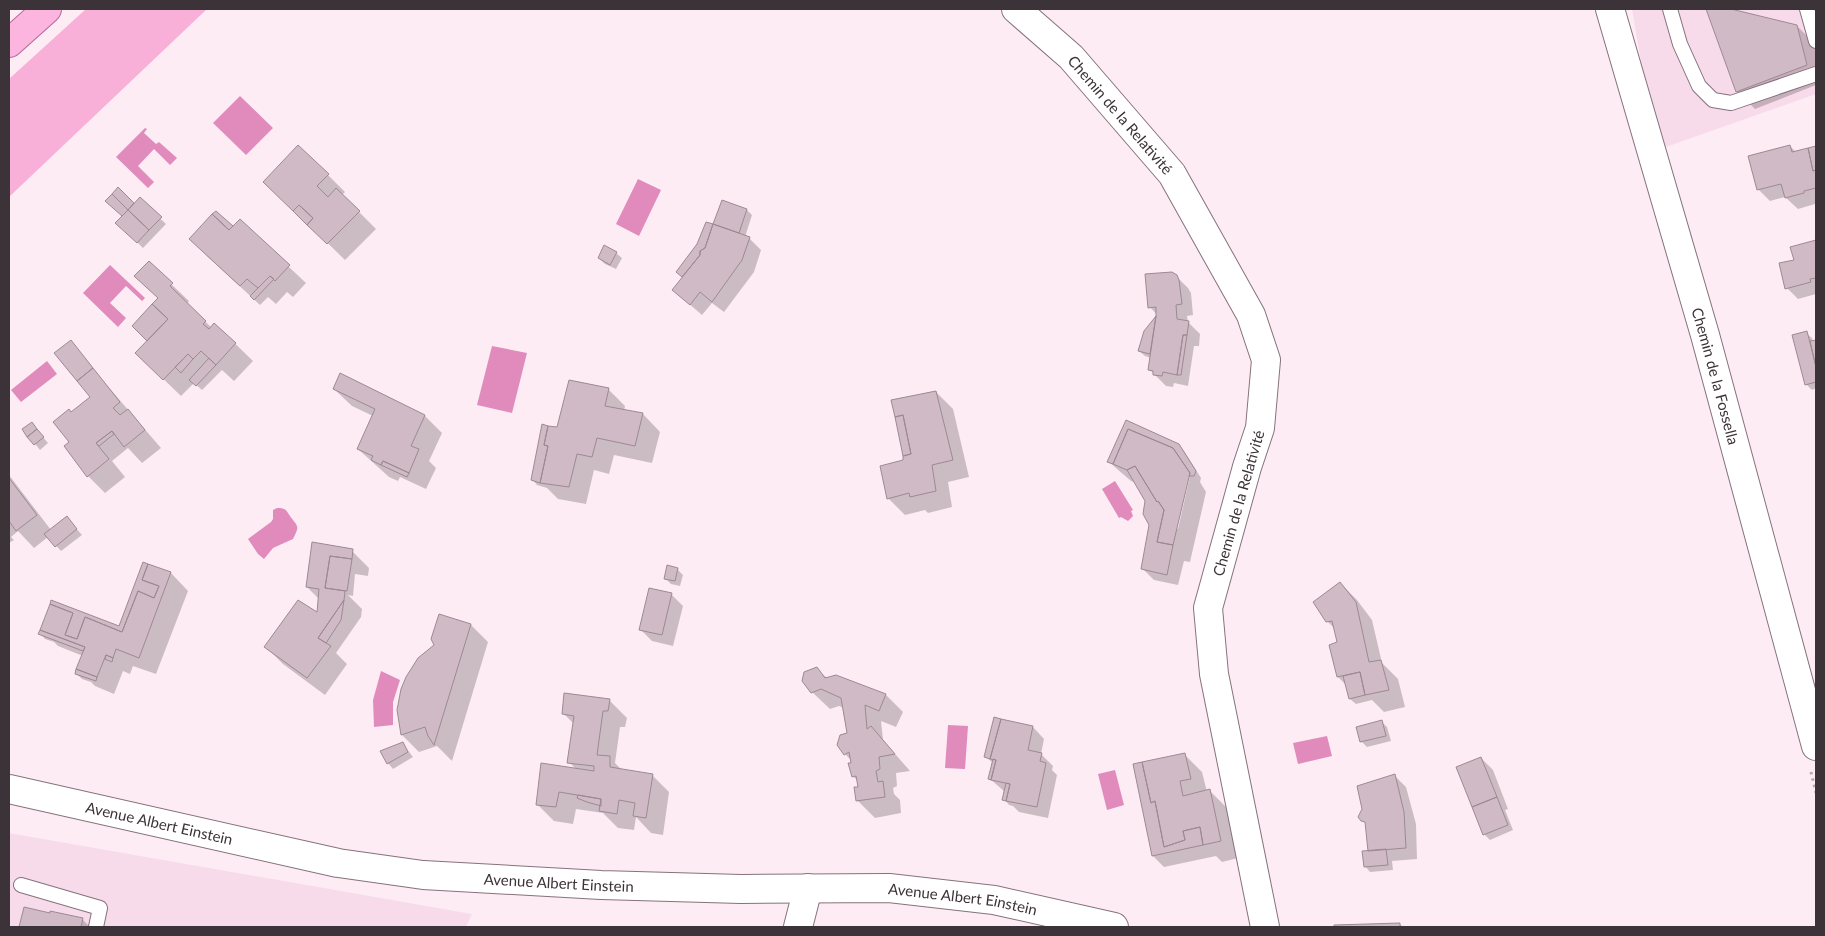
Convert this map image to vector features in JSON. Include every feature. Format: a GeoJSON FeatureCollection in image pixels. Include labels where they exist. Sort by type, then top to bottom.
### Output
{"type":"FeatureCollection","features":[{"type":"Feature","properties":{"kind":"main road"},"geometry":{"type":"LineString","coordinates":[[9,43],[46,9]]}},
{"type":"Feature","properties":{"kind":"street","name":"Chemin de la Relativité"},"geometry":{"type":"LineString","coordinates":[[1016,9],[1072,57],[1172,174],[1251,315],[1266,360],[1260,428],[1208,608],[1214,674],[1265,927]]}},
{"type":"Feature","properties":{"kind":"street","name":"Chemin de la Fossella"},"geometry":{"type":"LineString","coordinates":[[1610,9],[1705,335],[1816,746]]}},
{"type":"Feature","properties":{"kind":"street","name":"Avenue Albert Einstein"},"geometry":{"type":"LineString","coordinates":[[9,789],[338,863],[423,875],[602,885],[741,889],[889,888],[994,900],[1114,927]]}},
{"type":"Feature","properties":{"kind":"street"},"geometry":{"type":"LineString","coordinates":[[798,927],[808,888]]}},
{"type":"Feature","properties":{"kind":"lane"},"geometry":{"type":"LineString","coordinates":[[1670,9],[1680,44],[1699,86],[1713,100],[1731,104],[1816,74]]}},
{"type":"Feature","properties":{"kind":"lane"},"geometry":{"type":"LineString","coordinates":[[1807,9],[1816,41]]}},
{"type":"Feature","properties":{"kind":"lane"},"geometry":{"type":"LineString","coordinates":[[20,884],[100,908],[96,927]]}},
{"type":"Feature","properties":{"kind":"shaded area"},"geometry":{"type":"Polygon","coordinates":[[[86,9],[207,9],[9,197],[9,79],[86,9]]]}},
{"type":"Feature","properties":{"kind":"shaded area"},"geometry":{"type":"Polygon","coordinates":[[[1632,9],[1816,9],[1816,94],[1663,148],[1648,104],[1632,9]]]}},
{"type":"Feature","properties":{"kind":"shaded area"},"geometry":{"type":"Polygon","coordinates":[[[240,96],[273,128],[246,155],[213,123],[240,96]]]}},
{"type":"Feature","properties":{"kind":"shaded area"},"geometry":{"type":"Polygon","coordinates":[[[145,128],[147,129],[144,133],[156,144],[159,142],[177,158],[170,165],[154,149],[138,166],[154,182],[148,188],[116,157],[145,128]]]}},
{"type":"Feature","properties":{"kind":"shaded area"},"geometry":{"type":"Polygon","coordinates":[[[638,179],[661,190],[639,236],[616,224],[638,179]]]}},
{"type":"Feature","properties":{"kind":"shaded area"},"geometry":{"type":"Polygon","coordinates":[[[110,265],[145,298],[142,301],[126,286],[110,303],[126,318],[118,327],[83,293],[110,265]]]}},
{"type":"Feature","properties":{"kind":"shaded area"},"geometry":{"type":"Polygon","coordinates":[[[492,346],[527,353],[512,413],[477,405],[492,346]]]}},
{"type":"Feature","properties":{"kind":"shaded area"},"geometry":{"type":"Polygon","coordinates":[[[47,361],[57,374],[21,402],[11,390],[47,361]]]}},
{"type":"Feature","properties":{"kind":"shaded area"},"geometry":{"type":"Polygon","coordinates":[[[1115,481],[1133,510],[1131,511],[1133,516],[1128,521],[1121,517],[1119,518],[1102,489],[1115,481]]]}},
{"type":"Feature","properties":{"kind":"shaded area"},"geometry":{"type":"Polygon","coordinates":[[[277,508],[287,511],[296,524],[297,531],[293,539],[273,548],[264,559],[258,554],[248,539],[271,522],[273,510],[277,508]]]}},
{"type":"Feature","properties":{"kind":"shaded area"},"geometry":{"type":"Polygon","coordinates":[[[381,671],[400,680],[393,702],[393,725],[374,727],[373,700],[381,671]]]}},
{"type":"Feature","properties":{"kind":"shaded area"},"geometry":{"type":"Polygon","coordinates":[[[948,725],[968,726],[965,769],[945,768],[948,725]]]}},
{"type":"Feature","properties":{"kind":"shaded area"},"geometry":{"type":"Polygon","coordinates":[[[1327,736],[1332,756],[1298,764],[1293,743],[1327,736]]]}},
{"type":"Feature","properties":{"kind":"shaded area"},"geometry":{"type":"Polygon","coordinates":[[[1115,770],[1124,805],[1107,810],[1098,774],[1115,770]]]}},
{"type":"Feature","properties":{"kind":"shaded area"},"geometry":{"type":"Polygon","coordinates":[[[9,833],[472,914],[466,927],[9,927],[9,833]]]}},
{"type":"Feature","properties":{"kind":"building"},"geometry":{"type":"Polygon","coordinates":[[[1706,9],[1731,9],[1797,25],[1807,65],[1736,92],[1706,9]]]}},
{"type":"Feature","properties":{"kind":"building"},"geometry":{"type":"Polygon","coordinates":[[[298,145],[329,174],[317,186],[328,197],[336,188],[360,211],[327,244],[307,225],[313,218],[299,205],[293,211],[263,182],[298,145]]]}},
{"type":"Feature","properties":{"kind":"building"},"geometry":{"type":"Polygon","coordinates":[[[1790,145],[1792,152],[1808,148],[1813,171],[1816,170],[1816,188],[1785,198],[1781,184],[1757,190],[1748,156],[1790,145]]]}},
{"type":"Feature","properties":{"kind":"building"},"geometry":{"type":"Polygon","coordinates":[[[1816,146],[1816,170],[1813,171],[1808,148],[1816,146]]]}},
{"type":"Feature","properties":{"kind":"building"},"geometry":{"type":"Polygon","coordinates":[[[118,187],[134,203],[128,210],[112,194],[118,187]]]}},
{"type":"Feature","properties":{"kind":"building"},"geometry":{"type":"Polygon","coordinates":[[[112,194],[128,210],[122,216],[105,201],[112,194]]]}},
{"type":"Feature","properties":{"kind":"building"},"geometry":{"type":"Polygon","coordinates":[[[140,197],[162,217],[149,230],[128,210],[140,197]]]}},
{"type":"Feature","properties":{"kind":"building"},"geometry":{"type":"Polygon","coordinates":[[[722,200],[747,209],[739,233],[713,224],[722,200]]]}},
{"type":"Feature","properties":{"kind":"building"},"geometry":{"type":"Polygon","coordinates":[[[299,205],[313,218],[307,225],[293,211],[299,205]]]}},
{"type":"Feature","properties":{"kind":"building"},"geometry":{"type":"Polygon","coordinates":[[[128,210],[149,230],[137,243],[115,223],[128,210]]]}},
{"type":"Feature","properties":{"kind":"building"},"geometry":{"type":"Polygon","coordinates":[[[216,211],[233,226],[229,230],[212,214],[216,211]]]}},
{"type":"Feature","properties":{"kind":"building"},"geometry":{"type":"Polygon","coordinates":[[[212,214],[229,230],[240,219],[290,265],[275,281],[270,276],[258,288],[247,279],[240,286],[189,239],[212,214]]]}},
{"type":"Feature","properties":{"kind":"building"},"geometry":{"type":"Polygon","coordinates":[[[706,222],[713,224],[705,248],[700,251],[700,255],[682,277],[676,272],[697,244],[706,222]]]}},
{"type":"Feature","properties":{"kind":"building"},"geometry":{"type":"Polygon","coordinates":[[[713,224],[750,237],[742,260],[712,302],[700,292],[690,305],[672,290],[700,255],[700,251],[705,248],[713,224]]]}},
{"type":"Feature","properties":{"kind":"building"},"geometry":{"type":"Polygon","coordinates":[[[1816,240],[1816,278],[1810,279],[1811,282],[1785,289],[1779,263],[1794,260],[1790,247],[1816,240]]]}},
{"type":"Feature","properties":{"kind":"building"},"geometry":{"type":"Polygon","coordinates":[[[604,245],[617,252],[610,265],[598,258],[604,245]]]}},
{"type":"Feature","properties":{"kind":"building"},"geometry":{"type":"Polygon","coordinates":[[[149,261],[173,283],[170,286],[206,321],[203,324],[209,329],[214,323],[236,343],[216,365],[201,351],[193,359],[188,354],[163,380],[135,353],[168,319],[152,304],[158,298],[134,276],[149,261]]]}},
{"type":"Feature","properties":{"kind":"building"},"geometry":{"type":"Polygon","coordinates":[[[1172,272],[1177,275],[1179,280],[1182,304],[1176,305],[1177,319],[1189,321],[1187,335],[1183,335],[1177,375],[1163,372],[1162,376],[1153,375],[1153,371],[1148,370],[1156,307],[1148,308],[1145,274],[1172,272]]]}},
{"type":"Feature","properties":{"kind":"building"},"geometry":{"type":"Polygon","coordinates":[[[270,276],[274,279],[254,300],[250,296],[270,276]]]}},
{"type":"Feature","properties":{"kind":"building"},"geometry":{"type":"Polygon","coordinates":[[[152,304],[168,319],[147,341],[132,326],[152,304]]]}},
{"type":"Feature","properties":{"kind":"building"},"geometry":{"type":"Polygon","coordinates":[[[1156,316],[1150,354],[1138,351],[1144,331],[1156,316]]]}},
{"type":"Feature","properties":{"kind":"building"},"geometry":{"type":"Polygon","coordinates":[[[1807,331],[1816,367],[1816,382],[1805,385],[1792,335],[1807,331]]]}},
{"type":"Feature","properties":{"kind":"building"},"geometry":{"type":"Polygon","coordinates":[[[1183,335],[1187,335],[1181,375],[1177,375],[1183,335]]]}},
{"type":"Feature","properties":{"kind":"building"},"geometry":{"type":"Polygon","coordinates":[[[71,340],[93,368],[77,381],[54,353],[71,340]]]}},
{"type":"Feature","properties":{"kind":"building"},"geometry":{"type":"Polygon","coordinates":[[[1816,340],[1816,367],[1810,341],[1816,340]]]}},
{"type":"Feature","properties":{"kind":"building"},"geometry":{"type":"Polygon","coordinates":[[[188,354],[193,359],[181,373],[175,367],[188,354]]]}},
{"type":"Feature","properties":{"kind":"building"},"geometry":{"type":"Polygon","coordinates":[[[209,358],[216,365],[196,386],[189,380],[209,358]]]}},
{"type":"Feature","properties":{"kind":"building"},"geometry":{"type":"Polygon","coordinates":[[[93,368],[120,402],[113,408],[120,415],[128,409],[145,430],[124,447],[112,431],[96,443],[109,459],[87,477],[64,446],[69,442],[53,422],[69,409],[71,412],[90,397],[77,381],[93,368]]]}},
{"type":"Feature","properties":{"kind":"building"},"geometry":{"type":"Polygon","coordinates":[[[340,373],[425,415],[411,446],[419,449],[409,473],[383,461],[381,465],[371,460],[373,456],[357,449],[375,409],[333,389],[340,373]]]}},
{"type":"Feature","properties":{"kind":"building"},"geometry":{"type":"Polygon","coordinates":[[[569,380],[609,388],[605,406],[643,413],[635,446],[597,438],[592,457],[577,454],[569,487],[540,483],[548,446],[544,445],[548,426],[557,427],[569,380]]]}},
{"type":"Feature","properties":{"kind":"building"},"geometry":{"type":"Polygon","coordinates":[[[936,391],[953,460],[932,465],[936,491],[910,497],[909,493],[887,499],[880,466],[903,460],[903,456],[911,454],[903,415],[895,417],[891,400],[936,391]]]}},
{"type":"Feature","properties":{"kind":"building"},"geometry":{"type":"Polygon","coordinates":[[[903,415],[911,454],[903,456],[895,417],[903,415]]]}},
{"type":"Feature","properties":{"kind":"building"},"geometry":{"type":"Polygon","coordinates":[[[1126,420],[1179,444],[1196,471],[1194,476],[1189,476],[1190,473],[1173,448],[1128,429],[1113,464],[1107,462],[1126,420]]]}},
{"type":"Feature","properties":{"kind":"building"},"geometry":{"type":"Polygon","coordinates":[[[32,422],[37,429],[27,437],[22,429],[32,422]]]}},
{"type":"Feature","properties":{"kind":"building"},"geometry":{"type":"Polygon","coordinates":[[[542,424],[548,426],[544,445],[548,446],[540,483],[531,480],[542,424]]]}},
{"type":"Feature","properties":{"kind":"building"},"geometry":{"type":"Polygon","coordinates":[[[37,429],[44,437],[34,445],[27,437],[37,429]]]}},
{"type":"Feature","properties":{"kind":"building"},"geometry":{"type":"Polygon","coordinates":[[[1128,429],[1173,448],[1190,473],[1173,545],[1157,542],[1164,510],[1135,466],[1127,470],[1113,464],[1128,429]]]}},
{"type":"Feature","properties":{"kind":"building"},"geometry":{"type":"Polygon","coordinates":[[[112,431],[114,434],[99,446],[96,443],[112,431]]]}},
{"type":"Feature","properties":{"kind":"building"},"geometry":{"type":"Polygon","coordinates":[[[383,461],[409,473],[407,477],[381,465],[383,461]]]}},
{"type":"Feature","properties":{"kind":"building"},"geometry":{"type":"Polygon","coordinates":[[[1135,466],[1164,510],[1157,542],[1173,545],[1167,575],[1141,569],[1149,525],[1143,514],[1145,501],[1127,470],[1135,466]]]}},
{"type":"Feature","properties":{"kind":"building"},"geometry":{"type":"Polygon","coordinates":[[[9,478],[37,515],[16,531],[9,521],[9,478]]]}},
{"type":"Feature","properties":{"kind":"building"},"geometry":{"type":"Polygon","coordinates":[[[67,516],[77,529],[55,547],[44,534],[67,516]]]}},
{"type":"Feature","properties":{"kind":"building"},"geometry":{"type":"Polygon","coordinates":[[[312,542],[353,549],[352,559],[330,556],[325,588],[345,591],[344,600],[318,638],[331,646],[307,678],[264,647],[298,600],[317,612],[319,589],[306,587],[312,542]]]}},
{"type":"Feature","properties":{"kind":"building"},"geometry":{"type":"Polygon","coordinates":[[[330,556],[352,559],[347,591],[325,588],[330,556]]]}},
{"type":"Feature","properties":{"kind":"building"},"geometry":{"type":"Polygon","coordinates":[[[143,562],[148,564],[142,580],[159,586],[154,598],[138,591],[122,632],[85,617],[77,639],[65,635],[73,613],[50,604],[51,600],[119,626],[143,562]]]}},
{"type":"Feature","properties":{"kind":"building"},"geometry":{"type":"Polygon","coordinates":[[[148,564],[171,572],[139,658],[116,649],[113,658],[106,655],[97,677],[76,669],[85,647],[40,630],[50,604],[73,613],[65,635],[77,639],[85,617],[122,632],[138,591],[154,598],[159,586],[142,580],[148,564]]]}},
{"type":"Feature","properties":{"kind":"building"},"geometry":{"type":"Polygon","coordinates":[[[667,565],[678,568],[675,581],[664,579],[667,565]]]}},
{"type":"Feature","properties":{"kind":"building"},"geometry":{"type":"Polygon","coordinates":[[[1340,582],[1356,602],[1369,662],[1381,660],[1389,690],[1365,695],[1360,672],[1337,677],[1329,645],[1337,642],[1332,621],[1326,622],[1313,602],[1340,582]]]}},
{"type":"Feature","properties":{"kind":"building"},"geometry":{"type":"Polygon","coordinates":[[[649,588],[672,593],[662,635],[639,630],[649,588]]]}},
{"type":"Feature","properties":{"kind":"building"},"geometry":{"type":"Polygon","coordinates":[[[344,600],[341,620],[326,643],[318,638],[344,600]]]}},
{"type":"Feature","properties":{"kind":"building"},"geometry":{"type":"Polygon","coordinates":[[[439,614],[471,624],[434,745],[425,727],[401,735],[397,710],[401,689],[406,677],[418,658],[434,645],[431,639],[439,614]]]}},
{"type":"Feature","properties":{"kind":"building"},"geometry":{"type":"Polygon","coordinates":[[[40,630],[85,647],[83,651],[38,634],[40,630]]]}},
{"type":"Feature","properties":{"kind":"building"},"geometry":{"type":"Polygon","coordinates":[[[106,655],[113,658],[112,662],[105,659],[106,655]]]}},
{"type":"Feature","properties":{"kind":"building"},"geometry":{"type":"Polygon","coordinates":[[[817,667],[825,678],[836,675],[886,694],[879,711],[865,705],[867,729],[871,726],[895,754],[879,757],[880,769],[876,771],[878,782],[883,781],[885,797],[856,801],[854,787],[858,787],[856,776],[852,777],[848,763],[851,763],[849,752],[844,755],[837,745],[840,735],[847,733],[841,698],[821,689],[811,693],[802,681],[804,672],[817,667]]]}},
{"type":"Feature","properties":{"kind":"building"},"geometry":{"type":"Polygon","coordinates":[[[76,669],[97,677],[96,681],[75,674],[76,669]]]}},
{"type":"Feature","properties":{"kind":"building"},"geometry":{"type":"Polygon","coordinates":[[[1360,672],[1365,695],[1349,699],[1343,676],[1360,672]]]}},
{"type":"Feature","properties":{"kind":"building"},"geometry":{"type":"Polygon","coordinates":[[[564,693],[610,699],[608,711],[603,711],[597,755],[610,756],[610,767],[653,774],[646,818],[633,816],[635,803],[619,800],[617,814],[599,811],[601,799],[559,792],[556,807],[536,805],[541,763],[594,771],[594,766],[567,763],[574,716],[562,714],[564,693]]]}},
{"type":"Feature","properties":{"kind":"building"},"geometry":{"type":"Polygon","coordinates":[[[994,717],[1001,719],[990,759],[984,757],[994,717]]]}},
{"type":"Feature","properties":{"kind":"building"},"geometry":{"type":"Polygon","coordinates":[[[1001,719],[1033,726],[1028,750],[1042,753],[1040,761],[1046,763],[1037,807],[1006,801],[1010,784],[991,780],[996,760],[990,759],[1001,719]]]}},
{"type":"Feature","properties":{"kind":"building"},"geometry":{"type":"Polygon","coordinates":[[[1382,720],[1386,736],[1360,742],[1356,727],[1382,720]]]}},
{"type":"Feature","properties":{"kind":"building"},"geometry":{"type":"Polygon","coordinates":[[[403,742],[408,752],[387,764],[380,751],[403,742]]]}},
{"type":"Feature","properties":{"kind":"building"},"geometry":{"type":"Polygon","coordinates":[[[1185,753],[1191,779],[1180,781],[1183,796],[1210,789],[1221,841],[1203,845],[1200,827],[1183,831],[1185,840],[1164,847],[1155,801],[1151,803],[1142,762],[1185,753]]]}},
{"type":"Feature","properties":{"kind":"building"},"geometry":{"type":"Polygon","coordinates":[[[1481,757],[1497,797],[1472,807],[1456,767],[1481,757]]]}},
{"type":"Feature","properties":{"kind":"building"},"geometry":{"type":"Polygon","coordinates":[[[993,759],[996,760],[991,780],[988,779],[993,759]]]}},
{"type":"Feature","properties":{"kind":"building"},"geometry":{"type":"Polygon","coordinates":[[[1142,762],[1151,803],[1155,801],[1164,847],[1185,840],[1183,831],[1200,827],[1203,845],[1152,856],[1133,764],[1142,762]]]}},
{"type":"Feature","properties":{"kind":"building"},"geometry":{"type":"Polygon","coordinates":[[[1395,774],[1404,812],[1406,848],[1368,851],[1365,822],[1361,821],[1358,817],[1362,809],[1357,786],[1395,774]]]}},
{"type":"Feature","properties":{"kind":"building"},"geometry":{"type":"Polygon","coordinates":[[[1006,783],[1010,784],[1006,801],[1002,800],[1006,783]]]}},
{"type":"Feature","properties":{"kind":"building"},"geometry":{"type":"Polygon","coordinates":[[[578,795],[601,799],[601,806],[577,798],[578,795]]]}},
{"type":"Feature","properties":{"kind":"building"},"geometry":{"type":"Polygon","coordinates":[[[1497,797],[1508,825],[1483,835],[1472,807],[1497,797]]]}},
{"type":"Feature","properties":{"kind":"building"},"geometry":{"type":"Polygon","coordinates":[[[1386,849],[1388,865],[1364,867],[1362,851],[1386,849]]]}},
{"type":"Feature","properties":{"kind":"building"},"geometry":{"type":"Polygon","coordinates":[[[24,907],[83,918],[81,927],[19,927],[24,907]]]}},
{"type":"Feature","properties":{"kind":"building"},"geometry":{"type":"Polygon","coordinates":[[[1400,923],[1400,927],[1334,927],[1334,925],[1400,923]]]}}]}
